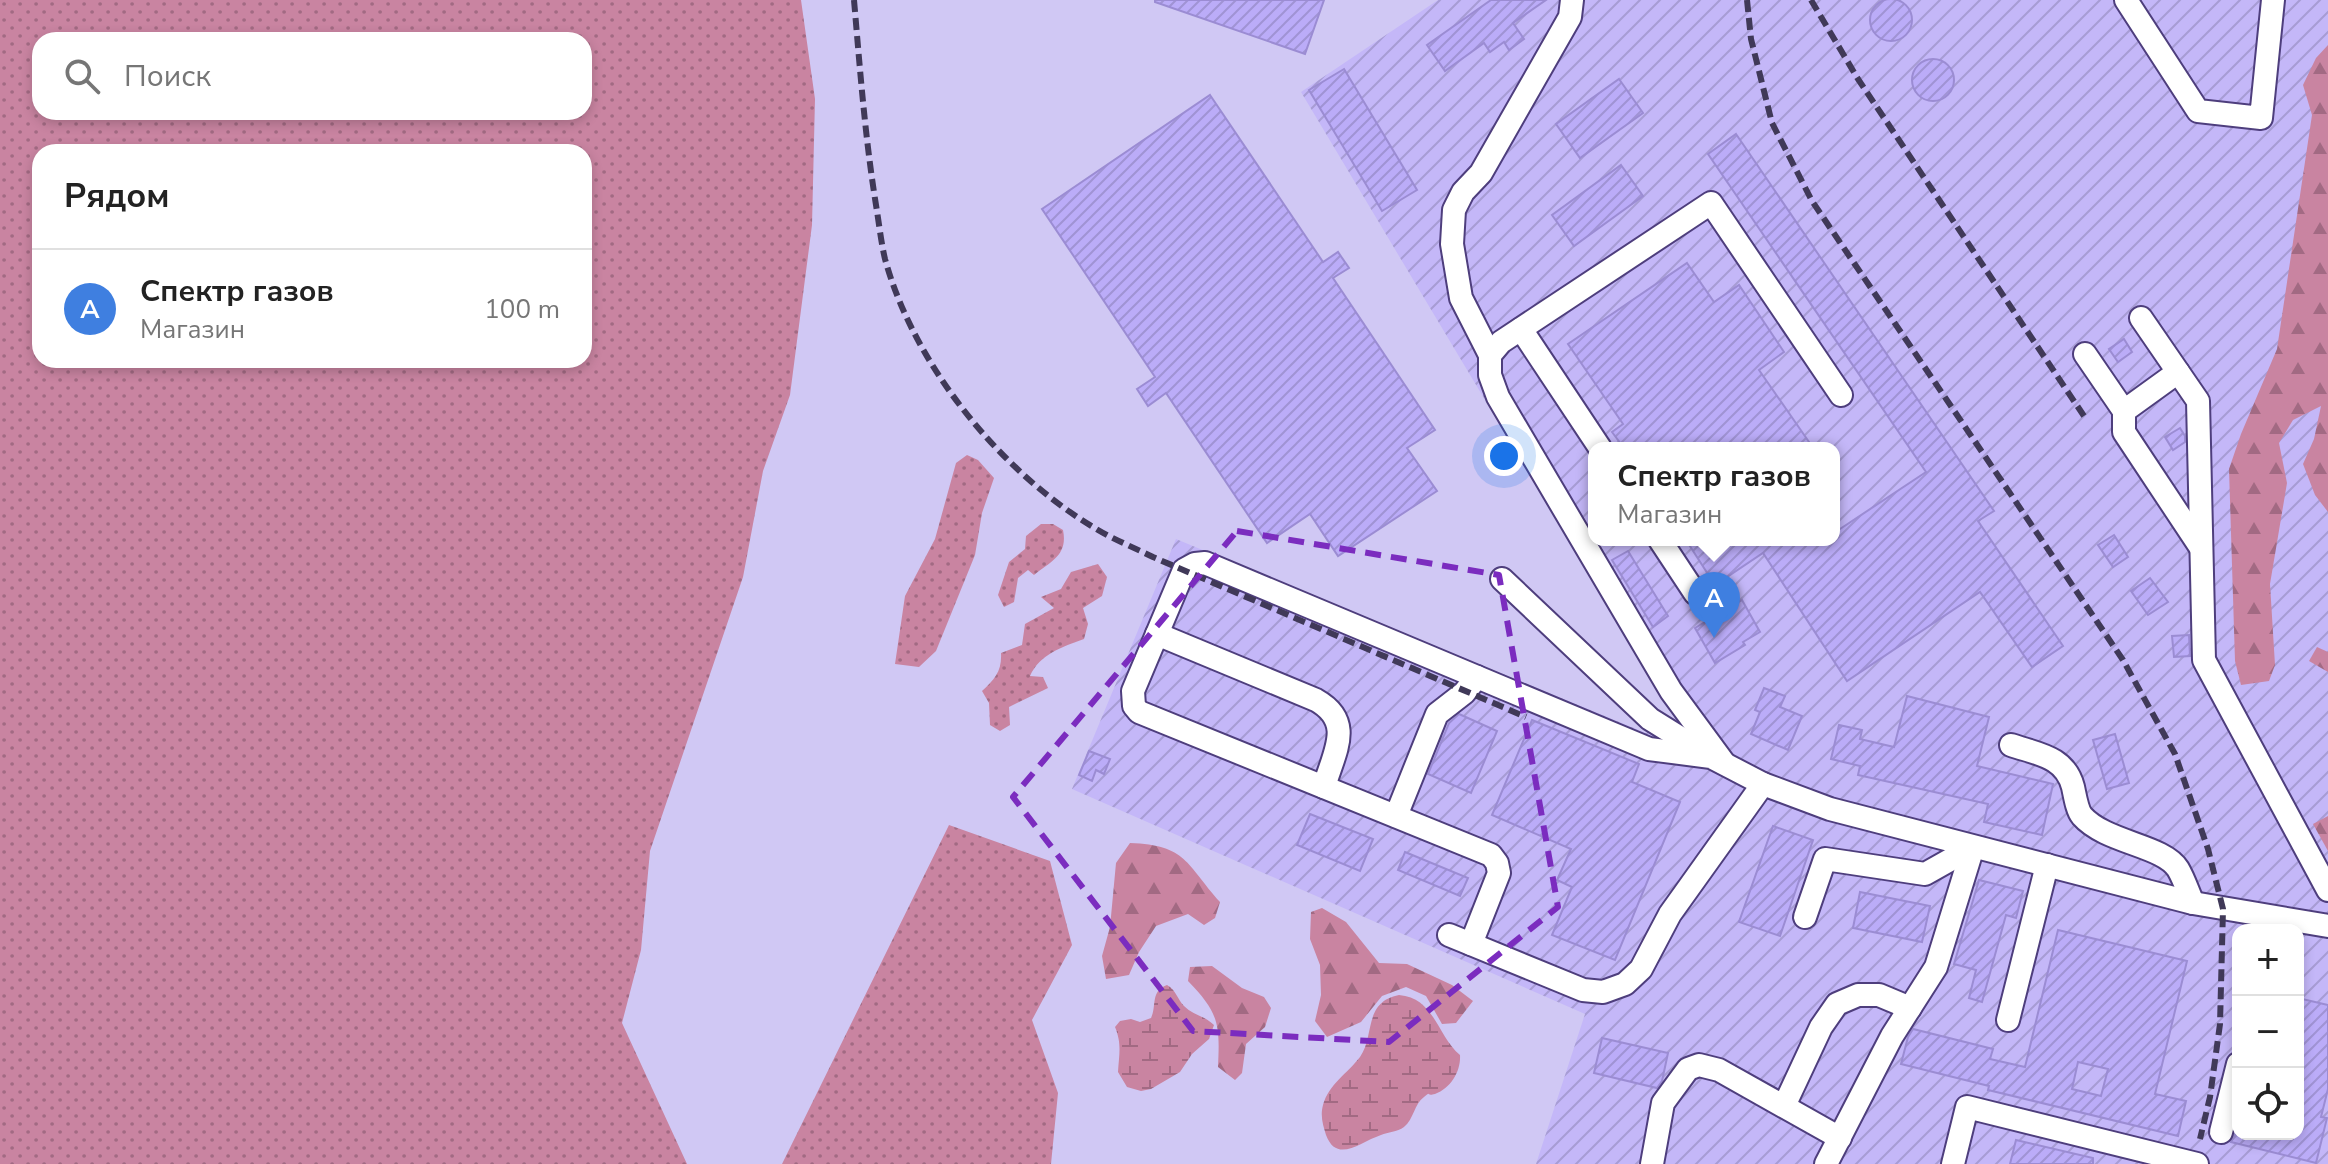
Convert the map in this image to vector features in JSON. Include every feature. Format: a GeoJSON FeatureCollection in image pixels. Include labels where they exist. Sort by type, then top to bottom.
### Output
{"type":"FeatureCollection","features":[{"type":"Feature","properties":{"kind":"lane"},"geometry":{"type":"LineString","coordinates":[[1572,0],[1570,17],[1481,173],[1463,192],[1454,210],[1452,244],[1461,298],[1490,355],[1490,375],[1498,397],[1671,691],[1718,760]]}},
{"type":"Feature","properties":{"kind":"lane"},"geometry":{"type":"LineString","coordinates":[[2126,0],[2198,111],[2261,118],[2273,0]]}},
{"type":"Feature","properties":{"kind":"lane"},"geometry":{"type":"LineString","coordinates":[[1490,355],[1501,342],[1711,203],[1841,395]]}},
{"type":"Feature","properties":{"kind":"lane"},"geometry":{"type":"LineString","coordinates":[[2141,318],[2198,401],[2204,660],[2328,890]]}},
{"type":"Feature","properties":{"kind":"lane"},"geometry":{"type":"LineString","coordinates":[[1521,329],[1596,442]]}},
{"type":"Feature","properties":{"kind":"lane"},"geometry":{"type":"LineString","coordinates":[[2085,354],[2124,411],[2124,432],[2201,549]]}},
{"type":"Feature","properties":{"kind":"lane"},"geometry":{"type":"LineString","coordinates":[[2124,411],[2178,372]]}},
{"type":"Feature","properties":{"kind":"lane"},"geometry":{"type":"LineString","coordinates":[[1664,546],[1695,593]]}},
{"type":"Feature","properties":{"kind":"lane"},"geometry":{"type":"LineString","coordinates":[[1471,944],[1499,873],[1491,855],[1139,712],[1132,699],[1133,691],[1181,574],[1195,564],[1205,563],[1649,749],[1718,760]]}},
{"type":"Feature","properties":{"kind":"lane"},"geometry":{"type":"LineString","coordinates":[[1502,579],[1650,719],[1763,784],[1830,809],[2278,924]]}},
{"type":"Feature","properties":{"kind":"lane"},"geometry":{"type":"LineString","coordinates":[[1157,634],[1332,709],[1340,725],[1324,787]]}},
{"type":"Feature","properties":{"kind":"lane"},"geometry":{"type":"LineString","coordinates":[[1396,816],[1437,714],[1458,698],[1477,677]]}},
{"type":"Feature","properties":{"kind":"lane"},"geometry":{"type":"LineString","coordinates":[[2011,745],[2058,761],[2070,778],[2081,815],[2102,831],[2128,844],[2163,854],[2177,867],[2193,903]]}},
{"type":"Feature","properties":{"kind":"lane"},"geometry":{"type":"LineString","coordinates":[[1449,935],[1583,990],[1603,992],[1625,984],[1641,969],[1670,914],[1763,784]]}},
{"type":"Feature","properties":{"kind":"lane"},"geometry":{"type":"LineString","coordinates":[[1805,917],[1825,859],[1925,874],[1973,847]]}},
{"type":"Feature","properties":{"kind":"lane"},"geometry":{"type":"LineString","coordinates":[[1826,1164],[1892,1036],[1936,967],[1973,847]]}},
{"type":"Feature","properties":{"kind":"lane"},"geometry":{"type":"LineString","coordinates":[[2008,1020],[2047,865]]}},
{"type":"Feature","properties":{"kind":"lane"},"geometry":{"type":"LineString","coordinates":[[2304,925],[2328,926]]}},
{"type":"Feature","properties":{"kind":"lane"},"geometry":{"type":"LineString","coordinates":[[1784,1106],[1821,1027],[1837,1004],[1858,995],[1879,995],[1910,1008]]}},
{"type":"Feature","properties":{"kind":"lane"},"geometry":{"type":"LineString","coordinates":[[1652,1164],[1663,1103],[1688,1069],[1699,1065],[1719,1070],[1840,1138]]}},
{"type":"Feature","properties":{"kind":"lane"},"geometry":{"type":"LineString","coordinates":[[2221,1132],[2237,1068]]}},
{"type":"Feature","properties":{"kind":"lane"},"geometry":{"type":"LineString","coordinates":[[1953,1164],[1967,1107],[2197,1164]]}},
{"type":"Feature","properties":{"kind":"highlighted area"},"geometry":{"type":"Polygon","coordinates":[[[1237,531],[1499,575],[1558,907],[1389,1042],[1193,1031],[1013,797],[1237,531]]]}},
{"type":"Feature","properties":{"kind":"shaded area"},"geometry":{"type":"Polygon","coordinates":[[[1438,0],[2328,0],[2328,1164],[1536,1164],[1585,1014],[1072,789],[1176,539],[1646,733],[1675,718],[1301,92],[1438,0]]]}},
{"type":"Feature","properties":{"kind":"green space"},"geometry":{"type":"Polygon","coordinates":[[[0,0],[801,0],[815,99],[812,225],[790,395],[763,471],[743,577],[650,851],[641,950],[622,1023],[687,1164],[0,1164],[0,0]]]}},
{"type":"Feature","properties":{"kind":"green space"},"geometry":{"type":"Polygon","coordinates":[[[2328,45],[2328,512],[2315,495],[2303,464],[2314,439],[2321,406],[2293,420],[2279,443],[2287,483],[2270,584],[2275,665],[2269,681],[2241,685],[2235,661],[2229,469],[2277,349],[2312,115],[2303,85],[2316,58],[2328,45]]]}},
{"type":"Feature","properties":{"kind":"green space"},"geometry":{"type":"Polygon","coordinates":[[[967,455],[978,460],[994,478],[982,513],[975,555],[936,651],[919,667],[895,664],[905,596],[935,539],[956,463],[967,455]]]}},
{"type":"Feature","properties":{"kind":"green space"},"geometry":{"type":"Polygon","coordinates":[[[1041,524],[1053,524],[1063,530],[1061,552],[1034,575],[1028,570],[1018,578],[1014,602],[1004,607],[998,595],[1009,562],[1025,549],[1026,536],[1041,524]]]}},
{"type":"Feature","properties":{"kind":"green space"},"geometry":{"type":"Polygon","coordinates":[[[1098,564],[1107,577],[1102,596],[1083,608],[1088,624],[1084,639],[1052,652],[1034,668],[1030,676],[1043,677],[1048,688],[1009,707],[1010,725],[1000,731],[990,725],[989,703],[982,691],[997,674],[1001,653],[1022,645],[1025,624],[1054,608],[1041,597],[1061,589],[1071,572],[1098,564]]]}},
{"type":"Feature","properties":{"kind":"green space"},"geometry":{"type":"Polygon","coordinates":[[[2317,647],[2328,652],[2328,672],[2309,661],[2317,647]]]}},
{"type":"Feature","properties":{"kind":"green space"},"geometry":{"type":"Polygon","coordinates":[[[2328,816],[2328,851],[2313,824],[2328,816]]]}},
{"type":"Feature","properties":{"kind":"green space"},"geometry":{"type":"Polygon","coordinates":[[[949,825],[1050,861],[1072,945],[1032,1020],[1058,1093],[1051,1164],[782,1164],[949,825]]]}},
{"type":"Feature","properties":{"kind":"green space"},"geometry":{"type":"Polygon","coordinates":[[[1130,843],[1175,853],[1192,867],[1220,902],[1215,918],[1204,925],[1188,914],[1156,926],[1129,975],[1106,979],[1102,956],[1110,927],[1116,863],[1130,843]]]}},
{"type":"Feature","properties":{"kind":"green space"},"geometry":{"type":"Polygon","coordinates":[[[1322,908],[1346,922],[1379,963],[1407,964],[1452,985],[1473,1001],[1456,1023],[1442,1024],[1426,996],[1406,987],[1382,996],[1361,1022],[1327,1037],[1315,1021],[1321,995],[1320,965],[1310,939],[1311,912],[1322,908]]]}},
{"type":"Feature","properties":{"kind":"green space"},"geometry":{"type":"Polygon","coordinates":[[[1212,966],[1242,988],[1264,997],[1271,1008],[1265,1027],[1246,1044],[1242,1073],[1235,1080],[1218,1067],[1218,1029],[1212,1011],[1188,981],[1190,967],[1212,966]]]}},
{"type":"Feature","properties":{"kind":"green space"},"geometry":{"type":"Polygon","coordinates":[[[1167,985],[1188,1009],[1214,1025],[1209,1039],[1192,1054],[1180,1072],[1151,1089],[1141,1091],[1127,1087],[1118,1072],[1119,1044],[1115,1027],[1120,1021],[1131,1019],[1140,1022],[1151,1018],[1156,995],[1167,985]]]}},
{"type":"Feature","properties":{"kind":"green space"},"geometry":{"type":"Polygon","coordinates":[[[1399,995],[1411,998],[1428,1010],[1460,1055],[1457,1073],[1446,1088],[1421,1100],[1404,1127],[1350,1148],[1336,1148],[1326,1135],[1323,1124],[1322,1109],[1326,1098],[1365,1049],[1375,1012],[1388,999],[1399,995]]]}},
{"type":"Feature","properties":{"kind":"building"},"geometry":{"type":"Polygon","coordinates":[[[1891,-1],[1906,5],[1912,20],[1906,35],[1891,41],[1876,35],[1870,20],[1876,5],[1891,-1]]]}},
{"type":"Feature","properties":{"kind":"building"},"geometry":{"type":"Polygon","coordinates":[[[1155,0],[1324,0],[1305,54],[1155,0]]]}},
{"type":"Feature","properties":{"kind":"building"},"geometry":{"type":"Polygon","coordinates":[[[1491,0],[1546,0],[1513,23],[1524,39],[1509,50],[1504,42],[1490,52],[1484,43],[1445,71],[1427,45],[1491,0]]]}},
{"type":"Feature","properties":{"kind":"building"},"geometry":{"type":"Polygon","coordinates":[[[1933,59],[1948,65],[1954,80],[1948,95],[1933,101],[1918,95],[1912,80],[1918,65],[1933,59]]]}},
{"type":"Feature","properties":{"kind":"building"},"geometry":{"type":"Polygon","coordinates":[[[1344,69],[1417,190],[1382,211],[1309,90],[1344,69]]]}},
{"type":"Feature","properties":{"kind":"building"},"geometry":{"type":"Polygon","coordinates":[[[1619,79],[1643,113],[1580,158],[1556,124],[1619,79]]]}},
{"type":"Feature","properties":{"kind":"building"},"geometry":{"type":"Polygon","coordinates":[[[1210,95],[1323,262],[1338,252],[1349,268],[1333,278],[1435,430],[1407,448],[1437,491],[1338,556],[1310,514],[1267,543],[1166,393],[1148,406],[1137,389],[1155,377],[1042,209],[1210,95]]]}},
{"type":"Feature","properties":{"kind":"building"},"geometry":{"type":"Polygon","coordinates":[[[1736,134],[1994,511],[1978,521],[2063,646],[2032,667],[1980,592],[1847,681],[1763,553],[1715,585],[1690,546],[1840,546],[1840,529],[1926,472],[1708,154],[1736,134]]]}},
{"type":"Feature","properties":{"kind":"building"},"geometry":{"type":"Polygon","coordinates":[[[1621,165],[1643,196],[1574,246],[1552,215],[1621,165]]]}},
{"type":"Feature","properties":{"kind":"building"},"geometry":{"type":"Polygon","coordinates":[[[1687,263],[1714,302],[1739,285],[1784,352],[1759,370],[1809,442],[1620,442],[1612,432],[1623,424],[1568,344],[1687,263]]]}},
{"type":"Feature","properties":{"kind":"building"},"geometry":{"type":"Polygon","coordinates":[[[2124,339],[2132,352],[2118,362],[2109,349],[2124,339]]]}},
{"type":"Feature","properties":{"kind":"building"},"geometry":{"type":"Polygon","coordinates":[[[2180,428],[2185,442],[2173,450],[2165,437],[2180,428]]]}},
{"type":"Feature","properties":{"kind":"building"},"geometry":{"type":"Polygon","coordinates":[[[2114,535],[2128,557],[2113,567],[2098,545],[2114,535]]]}},
{"type":"Feature","properties":{"kind":"building"},"geometry":{"type":"Polygon","coordinates":[[[1628,551],[1668,616],[1653,627],[1612,560],[1628,551]]]}},
{"type":"Feature","properties":{"kind":"building"},"geometry":{"type":"Polygon","coordinates":[[[2150,578],[2168,602],[2148,615],[2131,591],[2150,578]]]}},
{"type":"Feature","properties":{"kind":"building"},"geometry":{"type":"Polygon","coordinates":[[[1742,600],[1760,632],[1715,663],[1695,628],[1742,600]]]}},
{"type":"Feature","properties":{"kind":"building"},"geometry":{"type":"Polygon","coordinates":[[[2189,635],[2190,656],[2174,657],[2172,636],[2189,635]]]}},
{"type":"Feature","properties":{"kind":"building"},"geometry":{"type":"Polygon","coordinates":[[[1764,688],[1785,696],[1780,707],[1802,716],[1788,750],[1751,734],[1760,712],[1755,710],[1764,688]]]}},
{"type":"Feature","properties":{"kind":"building"},"geometry":{"type":"Polygon","coordinates":[[[1907,696],[1989,717],[1977,766],[2053,784],[2042,835],[1984,822],[1988,804],[1858,775],[1860,766],[1831,759],[1839,725],[1862,730],[1860,739],[1894,747],[1907,696]]]}},
{"type":"Feature","properties":{"kind":"building"},"geometry":{"type":"Polygon","coordinates":[[[1459,714],[1497,731],[1471,793],[1428,774],[1449,723],[1459,714]]]}},
{"type":"Feature","properties":{"kind":"building"},"geometry":{"type":"Polygon","coordinates":[[[1532,720],[1639,764],[1632,782],[1680,802],[1615,960],[1552,935],[1572,887],[1557,880],[1571,849],[1492,815],[1532,720]]]}},
{"type":"Feature","properties":{"kind":"building"},"geometry":{"type":"Polygon","coordinates":[[[2115,734],[2129,783],[2107,789],[2093,740],[2115,734]]]}},
{"type":"Feature","properties":{"kind":"building"},"geometry":{"type":"Polygon","coordinates":[[[1089,751],[1110,759],[1104,774],[1096,770],[1092,781],[1079,775],[1089,751]]]}},
{"type":"Feature","properties":{"kind":"building"},"geometry":{"type":"Polygon","coordinates":[[[1310,814],[1373,839],[1360,871],[1297,845],[1310,814]]]}},
{"type":"Feature","properties":{"kind":"building"},"geometry":{"type":"Polygon","coordinates":[[[1773,826],[1813,840],[1780,936],[1739,922],[1773,826]]]}},
{"type":"Feature","properties":{"kind":"building"},"geometry":{"type":"Polygon","coordinates":[[[1405,852],[1468,878],[1460,896],[1398,870],[1405,852]]]}},
{"type":"Feature","properties":{"kind":"building"},"geometry":{"type":"Polygon","coordinates":[[[1979,880],[2023,891],[2016,918],[2006,915],[1982,1002],[1969,998],[1976,970],[1954,964],[1979,880]]]}},
{"type":"Feature","properties":{"kind":"building"},"geometry":{"type":"Polygon","coordinates":[[[1860,892],[1930,906],[1922,942],[1853,928],[1860,892]]]}},
{"type":"Feature","properties":{"kind":"building"},"geometry":{"type":"Polygon","coordinates":[[[2058,930],[2187,961],[2155,1094],[2186,1101],[2178,1136],[1988,1090],[1989,1086],[1901,1064],[1913,1029],[1993,1049],[1990,1059],[2025,1067],[2058,930]],[[2078,1062],[2072,1089],[2101,1096],[2108,1069],[2078,1062]]]}},
{"type":"Feature","properties":{"kind":"building"},"geometry":{"type":"Polygon","coordinates":[[[2304,999],[2328,1005],[2328,1089],[2321,1117],[2327,1118],[2316,1163],[2231,1142],[2304,1140],[2304,999]]]}},
{"type":"Feature","properties":{"kind":"building"},"geometry":{"type":"Polygon","coordinates":[[[1602,1038],[1668,1053],[1662,1081],[1657,1088],[1594,1073],[1602,1038]]]}},
{"type":"Feature","properties":{"kind":"building"},"geometry":{"type":"Polygon","coordinates":[[[2016,1140],[2093,1158],[2093,1164],[2010,1164],[2016,1140]]]}},
{"type":"Feature","properties":{"kind":"railway"},"geometry":{"type":"LineString","coordinates":[[854,0],[869,154],[885,259],[898,299],[939,376],[994,446],[1059,504],[1108,535],[1526,717]]}},
{"type":"Feature","properties":{"kind":"railway"},"geometry":{"type":"LineString","coordinates":[[1747,0],[1751,39],[1772,123],[1812,201],[2123,660],[2175,754],[2208,849],[2223,909],[2220,1024],[2210,1097],[2200,1139]]}},
{"type":"Feature","properties":{"kind":"railway"},"geometry":{"type":"LineString","coordinates":[[1811,0],[1858,79],[2084,416]]}},
{"type":"Feature","properties":{"kind":"place","name":"Спектр газов"},"geometry":{"type":"Point","coordinates":[1714,638]}}]}
